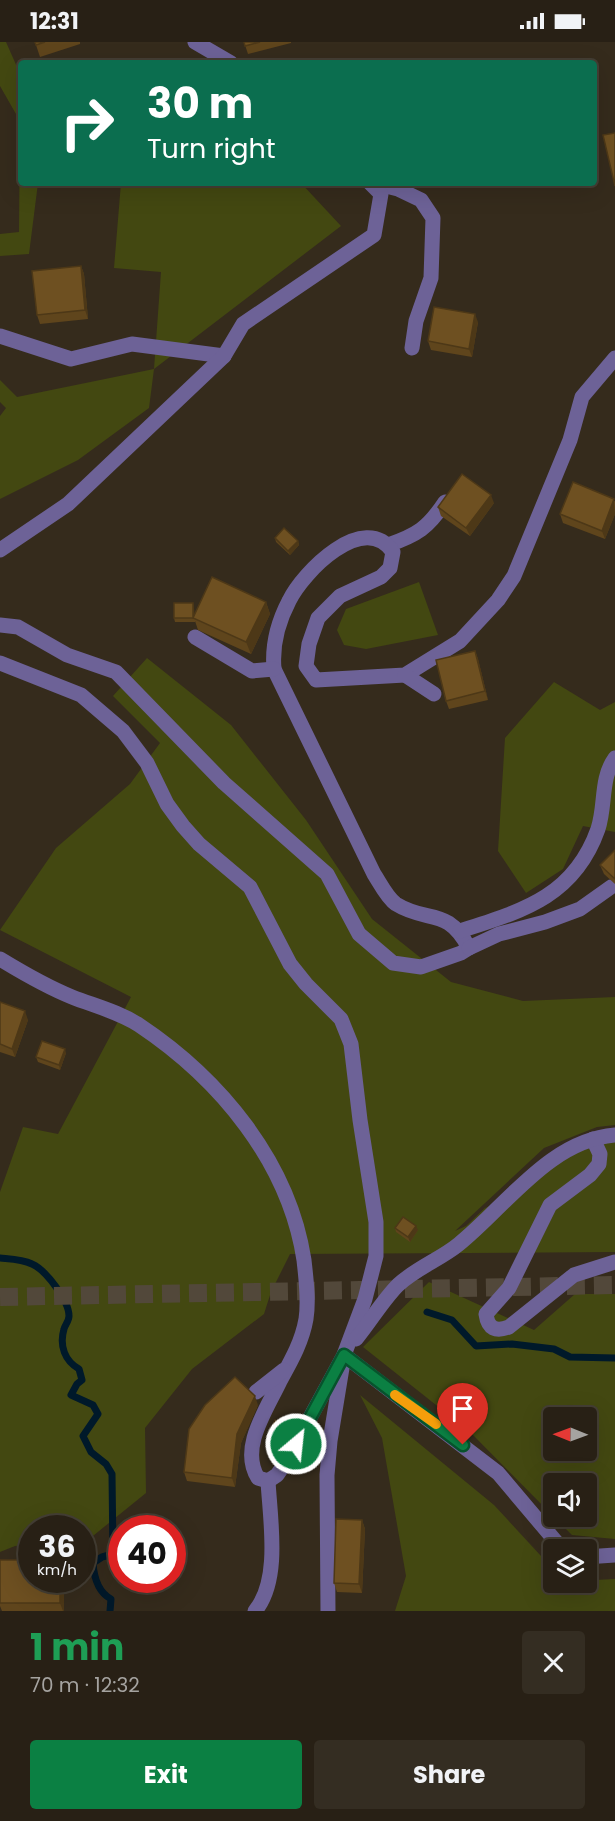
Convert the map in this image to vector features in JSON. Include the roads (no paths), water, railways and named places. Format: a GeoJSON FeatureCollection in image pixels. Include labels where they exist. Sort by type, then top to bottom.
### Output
{"type":"FeatureCollection","features":[{"type":"Feature","properties":{"kind":"street"},"geometry":{"type":"LineString","coordinates":[[195,42],[226,60]]}},
{"type":"Feature","properties":{"kind":"street"},"geometry":{"type":"LineString","coordinates":[[0,550],[68,504],[224,356],[243,324],[374,236],[381,194],[374,186]]}},
{"type":"Feature","properties":{"kind":"street"},"geometry":{"type":"LineString","coordinates":[[385,186],[398,189],[421,200],[434,218],[431,278],[416,321],[412,348]]}},
{"type":"Feature","properties":{"kind":"street"},"geometry":{"type":"LineString","coordinates":[[0,336],[71,359],[132,344],[224,356]]}},
{"type":"Feature","properties":{"kind":"street"},"geometry":{"type":"LineString","coordinates":[[469,948],[460,931],[445,919],[395,903],[374,874],[274,669],[273,653],[278,628],[289,601],[303,578],[332,551],[368,537],[377,538],[388,545],[393,552],[390,568],[381,577],[340,596],[318,618],[309,644],[306,666],[316,680],[405,675],[460,641],[498,600],[514,576],[570,440],[582,397],[615,358]]}},
{"type":"Feature","properties":{"kind":"street"},"geometry":{"type":"LineString","coordinates":[[388,545],[413,536],[431,523],[445,502]]}},
{"type":"Feature","properties":{"kind":"street"},"geometry":{"type":"LineString","coordinates":[[0,625],[18,627],[67,655],[116,672],[224,783],[327,874],[359,934],[393,963],[421,967],[461,953],[499,934],[545,922],[580,909],[611,887]]}},
{"type":"Feature","properties":{"kind":"street"},"geometry":{"type":"LineString","coordinates":[[195,637],[252,671],[274,669]]}},
{"type":"Feature","properties":{"kind":"street"},"geometry":{"type":"LineString","coordinates":[[0,663],[81,695],[123,731],[147,763],[167,804],[183,826],[249,887],[290,964],[306,984],[341,1019],[351,1044],[376,1233],[376,1256],[365,1299],[344,1355],[286,1462],[278,1475],[268,1481],[258,1478],[253,1470],[251,1454],[260,1420],[298,1348],[306,1317],[307,1282],[300,1236],[293,1215],[260,1144],[200,1071],[153,1035],[112,1011],[71,997],[0,959]]}},
{"type":"Feature","properties":{"kind":"street"},"geometry":{"type":"LineString","coordinates":[[405,675],[434,694]]}},
{"type":"Feature","properties":{"kind":"street"},"geometry":{"type":"LineString","coordinates":[[460,931],[514,915],[540,902],[564,884],[582,859],[598,828],[608,768],[615,758]]}},
{"type":"Feature","properties":{"kind":"street"},"geometry":{"type":"LineString","coordinates":[[328,1611],[330,1441],[344,1355],[399,1284],[459,1244],[517,1187],[556,1158],[593,1139],[615,1136]]}},
{"type":"Feature","properties":{"kind":"street"},"geometry":{"type":"LineString","coordinates":[[593,1139],[600,1154],[599,1164],[590,1175],[550,1205],[509,1288],[486,1314],[487,1322],[492,1328],[500,1330],[509,1327],[574,1275],[615,1262]]}},
{"type":"Feature","properties":{"kind":"street"},"geometry":{"type":"LineString","coordinates":[[344,1355],[498,1473],[553,1539]]}},
{"type":"Feature","properties":{"kind":"street"},"geometry":{"type":"LineString","coordinates":[[256,1392],[288,1367]]}},
{"type":"Feature","properties":{"kind":"street"},"geometry":{"type":"LineString","coordinates":[[255,1611],[262,1602],[270,1580],[268,1481]]}},
{"type":"Feature","properties":{"kind":"street"},"geometry":{"type":"LineString","coordinates":[[597,1556],[615,1555]]}},
{"type":"Feature","properties":{"kind":"waterway"},"geometry":{"type":"LineString","coordinates":[[0,1258],[24,1261],[38,1267],[56,1287],[68,1310],[69,1318],[63,1335],[63,1347],[70,1362],[79,1369],[82,1380],[71,1395],[93,1405],[98,1414],[83,1436],[91,1452],[106,1464],[112,1474],[113,1554],[93,1563],[98,1584],[103,1593],[111,1599],[110,1611]]}},
{"type":"Feature","properties":{"kind":"waterway"},"geometry":{"type":"LineString","coordinates":[[427,1312],[452,1320],[476,1346],[512,1344],[554,1349],[570,1357],[615,1358]]}},
{"type":"Feature","properties":{"kind":"tunnel"},"geometry":{"type":"LineString","coordinates":[[0,1297],[615,1285]]}}]}
